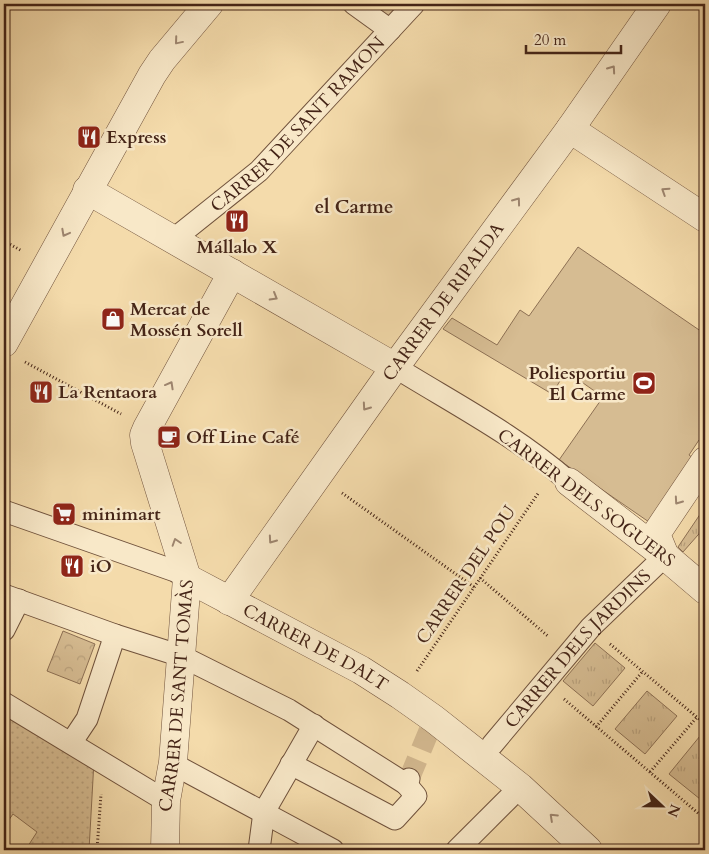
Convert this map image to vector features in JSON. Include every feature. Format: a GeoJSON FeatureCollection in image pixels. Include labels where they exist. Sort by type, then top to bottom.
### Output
{"type":"FeatureCollection","features":[{"type":"Feature","properties":{"kind":"street"},"geometry":{"type":"LineString","coordinates":[[12,351],[88,190],[152,74],[209,4]]}},
{"type":"Feature","properties":{"kind":"street"},"geometry":{"type":"LineString","coordinates":[[354,4],[390,30]]}},
{"type":"Feature","properties":{"kind":"street","name":"CARRER DE SANT RAMON"},"geometry":{"type":"LineString","coordinates":[[174,239],[259,171],[414,4]]}},
{"type":"Feature","properties":{"kind":"street","name":"CARRER DE RIPALDA"},"geometry":{"type":"LineString","coordinates":[[229,601],[395,367],[570,129],[657,4]]}},
{"type":"Feature","properties":{"kind":"street"},"geometry":{"type":"LineString","coordinates":[[570,129],[705,218]]}},
{"type":"Feature","properties":{"kind":"street","name":"CARRER DELS SOGUERS"},"geometry":{"type":"LineString","coordinates":[[88,190],[395,367],[502,433],[562,476],[665,556],[705,590]]}},
{"type":"Feature","properties":{"kind":"street"},"geometry":{"type":"LineString","coordinates":[[137,423],[232,273]]}},
{"type":"Feature","properties":{"kind":"street","name":"CARRER DE SANT TOMÀS"},"geometry":{"type":"LineString","coordinates":[[137,423],[187,578],[173,764],[166,801],[165,850]]}},
{"type":"Feature","properties":{"kind":"street"},"geometry":{"type":"LineString","coordinates":[[665,556],[656,534],[705,461]]}},
{"type":"Feature","properties":{"kind":"street","name":"CARRER DE DALT"},"geometry":{"type":"LineString","coordinates":[[4,511],[175,571],[361,670],[400,695],[432,725],[520,787],[588,850]]}},
{"type":"Feature","properties":{"kind":"street","name":"CARRER DELS JARDINS"},"geometry":{"type":"LineString","coordinates":[[492,745],[591,627],[665,556]]}},
{"type":"Feature","properties":{"kind":"street"},"geometry":{"type":"LineString","coordinates":[[4,630],[12,597],[115,635],[181,656],[289,710],[408,781],[416,796],[395,819],[291,764]]}},
{"type":"Feature","properties":{"kind":"street"},"geometry":{"type":"LineString","coordinates":[[71,743],[87,720],[115,635]]}},
{"type":"Feature","properties":{"kind":"street"},"geometry":{"type":"LineString","coordinates":[[4,703],[166,801]]}},
{"type":"Feature","properties":{"kind":"street"},"geometry":{"type":"LineString","coordinates":[[259,850],[264,812],[314,725]]}},
{"type":"Feature","properties":{"kind":"street"},"geometry":{"type":"LineString","coordinates":[[173,764],[333,850]]}},
{"type":"Feature","properties":{"kind":"street"},"geometry":{"type":"LineString","coordinates":[[458,850],[520,787]]}},
{"type":"Feature","properties":{"kind":"path"},"geometry":{"type":"LineString","coordinates":[[12,351],[137,423]]}},
{"type":"Feature","properties":{"kind":"path"},"geometry":{"type":"LineString","coordinates":[[317,476],[474,587]]}},
{"type":"Feature","properties":{"kind":"path","name":"CARRER DEL POU"},"geometry":{"type":"LineString","coordinates":[[400,695],[480,578],[562,476]]}},
{"type":"Feature","properties":{"kind":"path"},"geometry":{"type":"LineString","coordinates":[[480,578],[568,654]]}},
{"type":"Feature","properties":{"kind":"path"},"geometry":{"type":"LineString","coordinates":[[591,627],[705,724]]}},
{"type":"Feature","properties":{"kind":"path"},"geometry":{"type":"LineString","coordinates":[[596,727],[643,671]]}},
{"type":"Feature","properties":{"kind":"path"},"geometry":{"type":"LineString","coordinates":[[544,682],[705,817]]}},
{"type":"Feature","properties":{"kind":"path"},"geometry":{"type":"LineString","coordinates":[[650,772],[697,717]]}},
{"type":"Feature","properties":{"kind":"path"},"geometry":{"type":"LineString","coordinates":[[97,850],[102,788]]}},
{"type":"Feature","properties":{"kind":"green space"},"geometry":{"type":"Polygon","coordinates":[[[365,4],[404,4],[390,18],[365,4]]]}},
{"type":"Feature","properties":{"kind":"green space","name":"Poliesportiu El Carme"},"geometry":{"type":"Polygon","coordinates":[[[578,247],[705,334],[705,440],[704,442],[699,440],[689,455],[693,458],[649,522],[559,460],[603,397],[566,371],[552,394],[443,329],[452,318],[497,345],[520,310],[529,316],[578,247]]]}},
{"type":"Feature","properties":{"kind":"green space"},"geometry":{"type":"Polygon","coordinates":[[[705,507],[705,527],[683,552],[678,547],[705,507]]]}},
{"type":"Feature","properties":{"kind":"green space"},"geometry":{"type":"Polygon","coordinates":[[[63,631],[95,644],[80,684],[47,671],[63,631]]]}},
{"type":"Feature","properties":{"kind":"green space"},"geometry":{"type":"Polygon","coordinates":[[[595,643],[625,668],[593,706],[563,681],[595,643]]]}},
{"type":"Feature","properties":{"kind":"green space"},"geometry":{"type":"Polygon","coordinates":[[[647,691],[677,716],[645,754],[615,729],[647,691]]]}},
{"type":"Feature","properties":{"kind":"green space"},"geometry":{"type":"Polygon","coordinates":[[[4,707],[94,761],[89,850],[34,850],[28,846],[37,832],[13,814],[4,827],[4,707]]]}},
{"type":"Feature","properties":{"kind":"green space"},"geometry":{"type":"Polygon","coordinates":[[[700,736],[705,740],[705,792],[700,799],[669,774],[700,736]]]}},
{"type":"Feature","properties":{"kind":"tunnel"},"geometry":{"type":"LineString","coordinates":[[409,779],[429,731]]}},
{"type":"Feature","properties":{"kind":"place","name":"Express"},"geometry":{"type":"Point","coordinates":[89,137]}},
{"type":"Feature","properties":{"kind":"place","name":"Mállalo X"},"geometry":{"type":"Point","coordinates":[237,221]}},
{"type":"Feature","properties":{"kind":"place","name":"Mercat de Mossén Sorell"},"geometry":{"type":"Point","coordinates":[113,319]}},
{"type":"Feature","properties":{"kind":"place","name":"Poliesportiu El Carme"},"geometry":{"type":"Point","coordinates":[644,383]}},
{"type":"Feature","properties":{"kind":"place","name":"La Rentaora"},"geometry":{"type":"Point","coordinates":[41,392]}},
{"type":"Feature","properties":{"kind":"place","name":"Off Line Café"},"geometry":{"type":"Point","coordinates":[169,437]}},
{"type":"Feature","properties":{"kind":"place","name":"minimart"},"geometry":{"type":"Point","coordinates":[64,514]}},
{"type":"Feature","properties":{"kind":"place","name":"iO"},"geometry":{"type":"Point","coordinates":[72,566]}},
{"type":"Feature","properties":{"kind":"district","name":"el Carme"},"geometry":{"type":"Point","coordinates":[354,207]}}]}
